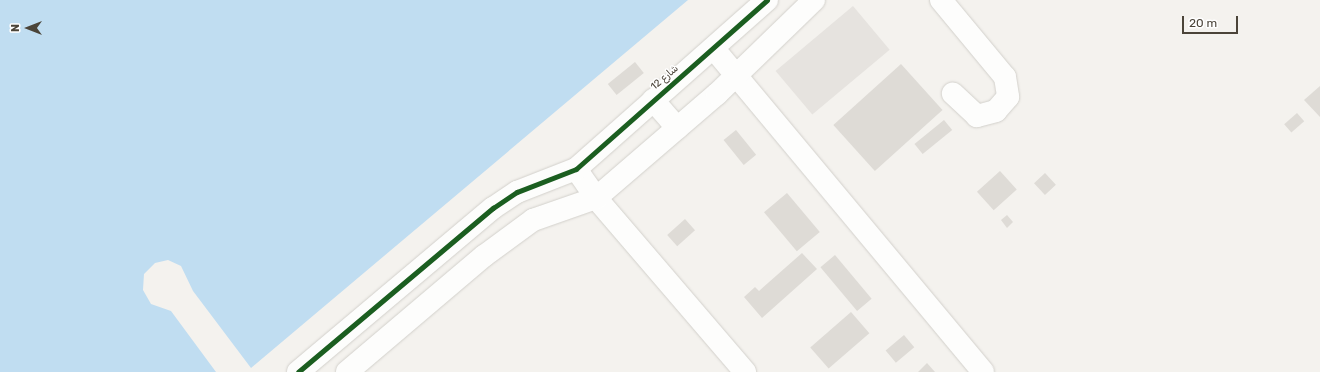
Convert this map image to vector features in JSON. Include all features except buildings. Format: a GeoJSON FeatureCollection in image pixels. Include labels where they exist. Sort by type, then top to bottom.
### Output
{"type":"FeatureCollection","features":[{"type":"Feature","properties":{"kind":"street","name":"شارع 12"},"geometry":{"type":"LineString","coordinates":[[576,169],[653,100],[714,49],[767,0]]}},
{"type":"Feature","properties":{"kind":"street"},"geometry":{"type":"LineString","coordinates":[[347,372],[484,256],[532,220],[596,198],[736,76],[814,0]]}},
{"type":"Feature","properties":{"kind":"street"},"geometry":{"type":"LineString","coordinates":[[941,0],[1005,77],[1008,97],[996,112],[977,116],[953,94]]}},
{"type":"Feature","properties":{"kind":"street"},"geometry":{"type":"LineString","coordinates":[[714,49],[983,372]]}},
{"type":"Feature","properties":{"kind":"street"},"geometry":{"type":"LineString","coordinates":[[653,100],[677,128]]}},
{"type":"Feature","properties":{"kind":"street"},"geometry":{"type":"LineString","coordinates":[[298,372],[494,208],[517,192],[576,169],[596,198],[745,372]]}},
{"type":"Feature","properties":{"kind":"shaded area"},"geometry":{"type":"Polygon","coordinates":[[[853,6],[890,50],[812,115],[776,71],[853,6]]]}},
{"type":"Feature","properties":{"kind":"water"},"geometry":{"type":"Polygon","coordinates":[[[0,0],[688,0],[251,368],[193,291],[181,266],[168,260],[155,263],[144,274],[143,290],[151,304],[171,311],[216,372],[0,372],[0,0]]]}},
{"type":"Feature","properties":{"kind":"cycle path"},"geometry":{"type":"LineString","coordinates":[[298,372],[493,208],[517,192],[576,169],[767,0]]}}]}
